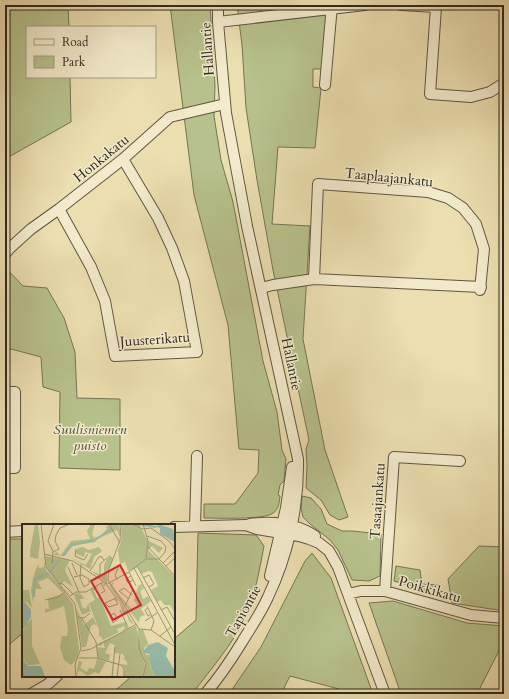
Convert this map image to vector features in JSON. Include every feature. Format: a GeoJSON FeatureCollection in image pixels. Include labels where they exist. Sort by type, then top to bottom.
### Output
{"type":"FeatureCollection","features":[{"type":"Feature","properties":{"kind":"street","name":"Hallantie"},"geometry":{"type":"LineString","coordinates":[[218,5],[225,104],[247,226],[293,435],[292,470],[286,529]]}},
{"type":"Feature","properties":{"kind":"street"},"geometry":{"type":"LineString","coordinates":[[218,22],[332,7],[365,5]]}},
{"type":"Feature","properties":{"kind":"street"},"geometry":{"type":"LineString","coordinates":[[401,5],[436,6],[430,94],[471,97],[490,92],[504,83]]}},
{"type":"Feature","properties":{"kind":"street"},"geometry":{"type":"LineString","coordinates":[[326,85],[332,7]]}},
{"type":"Feature","properties":{"kind":"street","name":"Honkakatu"},"geometry":{"type":"LineString","coordinates":[[5,254],[31,229],[123,159],[170,117],[225,104]]}},
{"type":"Feature","properties":{"kind":"street","name":"Juusterikatu"},"geometry":{"type":"LineString","coordinates":[[59,209],[91,266],[105,301],[116,356],[197,352],[184,281],[172,248],[158,218],[123,159]]}},
{"type":"Feature","properties":{"kind":"street","name":"Taaplaajankatu"},"geometry":{"type":"LineString","coordinates":[[261,288],[273,284],[314,279],[481,289],[484,249],[476,224],[463,208],[448,198],[428,192],[318,184],[314,279]]}},
{"type":"Feature","properties":{"kind":"street"},"geometry":{"type":"LineString","coordinates":[[5,392],[16,392],[15,468],[5,468]]}},
{"type":"Feature","properties":{"kind":"street"},"geometry":{"type":"LineString","coordinates":[[195,526],[197,456]]}},
{"type":"Feature","properties":{"kind":"street","name":"Tasaajankatu"},"geometry":{"type":"LineString","coordinates":[[385,591],[394,457],[460,461]]}},
{"type":"Feature","properties":{"kind":"street"},"geometry":{"type":"LineString","coordinates":[[175,527],[246,525],[263,523],[286,529],[301,528],[322,542],[338,567],[385,694]]}},
{"type":"Feature","properties":{"kind":"street","name":"Tapiontie"},"geometry":{"type":"LineString","coordinates":[[205,694],[215,682],[254,623],[286,529]]}},
{"type":"Feature","properties":{"kind":"street"},"geometry":{"type":"LineString","coordinates":[[5,532],[22,531]]}},
{"type":"Feature","properties":{"kind":"street","name":"Poikkikatu"},"geometry":{"type":"LineString","coordinates":[[348,594],[362,591],[385,591],[471,615],[504,618]]}},
{"type":"Feature","properties":{"kind":"street"},"geometry":{"type":"LineString","coordinates":[[31,694],[48,684],[56,677]]}},
{"type":"Feature","properties":{"kind":"green space"},"geometry":{"type":"Polygon","coordinates":[[[5,5],[68,5],[69,26],[26,26],[26,78],[70,78],[71,122],[5,159],[5,5]]]}},
{"type":"Feature","properties":{"kind":"green space"},"geometry":{"type":"Polygon","coordinates":[[[170,5],[210,5],[215,86],[214,116],[221,160],[233,202],[263,361],[277,412],[282,450],[286,459],[284,481],[280,485],[278,495],[280,496],[278,508],[273,513],[261,517],[204,518],[204,504],[235,504],[258,473],[259,450],[239,449],[228,325],[194,195],[170,5]]]}},
{"type":"Feature","properties":{"kind":"green space"},"geometry":{"type":"Polygon","coordinates":[[[237,5],[261,5],[261,20],[327,13],[322,69],[313,69],[313,87],[321,88],[315,148],[278,147],[272,224],[310,226],[303,339],[325,450],[348,517],[339,520],[330,515],[321,500],[306,488],[306,449],[309,440],[273,270],[257,180],[246,108],[242,45],[237,5]]]}},
{"type":"Feature","properties":{"kind":"green space","name":"Suulisniemen puisto"},"geometry":{"type":"Polygon","coordinates":[[[5,267],[23,286],[47,288],[64,318],[75,352],[77,398],[120,399],[120,470],[59,468],[60,392],[43,387],[41,357],[11,349],[5,349],[5,267]]]}},
{"type":"Feature","properties":{"kind":"green space"},"geometry":{"type":"Polygon","coordinates":[[[302,496],[311,498],[321,509],[327,524],[342,531],[381,534],[380,576],[369,581],[352,580],[338,550],[330,540],[303,517],[301,508],[302,496]]]}},
{"type":"Feature","properties":{"kind":"green space"},"geometry":{"type":"Polygon","coordinates":[[[198,533],[256,535],[264,546],[258,578],[249,609],[238,631],[224,653],[192,694],[111,694],[131,677],[175,677],[175,638],[196,620],[198,533]]]}},
{"type":"Feature","properties":{"kind":"green space"},"geometry":{"type":"Polygon","coordinates":[[[5,539],[22,539],[22,634],[5,648],[5,539]]]}},
{"type":"Feature","properties":{"kind":"green space"},"geometry":{"type":"Polygon","coordinates":[[[479,546],[504,547],[504,611],[452,603],[448,579],[479,546]]]}},
{"type":"Feature","properties":{"kind":"green space"},"geometry":{"type":"Polygon","coordinates":[[[312,553],[331,578],[373,694],[341,694],[339,689],[290,676],[281,694],[229,694],[261,647],[305,561],[312,553]]]}},
{"type":"Feature","properties":{"kind":"green space"},"geometry":{"type":"Polygon","coordinates":[[[396,566],[420,570],[422,584],[441,585],[427,591],[394,581],[396,566]]]}},
{"type":"Feature","properties":{"kind":"green space"},"geometry":{"type":"Polygon","coordinates":[[[393,601],[467,623],[504,626],[504,641],[477,694],[401,694],[369,603],[393,601]]]}}]}
